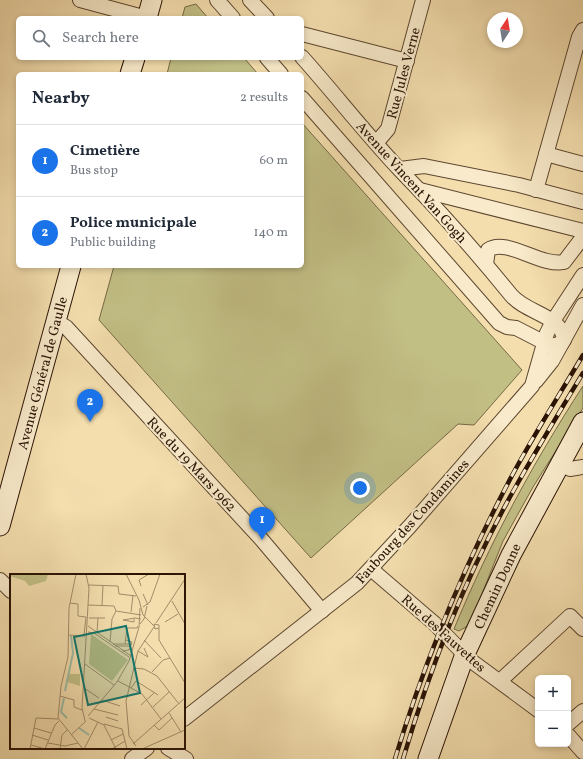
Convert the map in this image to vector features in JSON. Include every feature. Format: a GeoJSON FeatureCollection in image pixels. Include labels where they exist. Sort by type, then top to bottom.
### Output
{"type":"FeatureCollection","features":[{"type":"Feature","properties":{"kind":"street"},"geometry":{"type":"LineString","coordinates":[[80,0],[110,4],[142,16]]}},
{"type":"Feature","properties":{"kind":"street"},"geometry":{"type":"LineString","coordinates":[[148,16],[152,0]]}},
{"type":"Feature","properties":{"kind":"street"},"geometry":{"type":"LineString","coordinates":[[217,0],[231,16]]}},
{"type":"Feature","properties":{"kind":"street","name":"Rue Jules Verne"},"geometry":{"type":"LineString","coordinates":[[377,142],[388,129],[423,0]]}},
{"type":"Feature","properties":{"kind":"street"},"geometry":{"type":"LineString","coordinates":[[255,2],[266,16]]}},
{"type":"Feature","properties":{"kind":"street"},"geometry":{"type":"LineString","coordinates":[[536,190],[579,37],[583,30]]}},
{"type":"Feature","properties":{"kind":"street"},"geometry":{"type":"LineString","coordinates":[[304,35],[407,61]]}},
{"type":"Feature","properties":{"kind":"street","name":"Avenue Vincent Van Gogh"},"geometry":{"type":"LineString","coordinates":[[304,59],[486,264],[514,298],[523,306],[553,321]]}},
{"type":"Feature","properties":{"kind":"street"},"geometry":{"type":"LineString","coordinates":[[131,72],[134,60]]}},
{"type":"Feature","properties":{"kind":"street"},"geometry":{"type":"LineString","coordinates":[[269,60],[279,72]]}},
{"type":"Feature","properties":{"kind":"street","name":"Avenue Vincent Van Gogh"},"geometry":{"type":"LineString","coordinates":[[304,100],[499,323],[507,327],[516,328],[551,346],[563,342]]}},
{"type":"Feature","properties":{"kind":"street"},"geometry":{"type":"LineString","coordinates":[[546,154],[583,164]]}},
{"type":"Feature","properties":{"kind":"street"},"geometry":{"type":"LineString","coordinates":[[400,169],[424,166],[536,190],[583,202]]}},
{"type":"Feature","properties":{"kind":"street"},"geometry":{"type":"LineString","coordinates":[[420,190],[583,231]]}},
{"type":"Feature","properties":{"kind":"street"},"geometry":{"type":"LineString","coordinates":[[486,264],[488,250],[494,246],[501,246],[557,264],[564,262],[583,237]]}},
{"type":"Feature","properties":{"kind":"street","name":"Avenue Général de Gaulle"},"geometry":{"type":"LineString","coordinates":[[0,526],[70,268]]}},
{"type":"Feature","properties":{"kind":"street","name":"Faubourg des Condamines"},"geometry":{"type":"LineString","coordinates":[[185,718],[357,583],[371,569],[532,386],[544,343],[553,321],[583,275]]}},
{"type":"Feature","properties":{"kind":"street"},"geometry":{"type":"LineString","coordinates":[[532,386],[552,361],[583,305]]}},
{"type":"Feature","properties":{"kind":"street"},"geometry":{"type":"LineString","coordinates":[[516,328],[523,324],[526,318],[523,306]]}},
{"type":"Feature","properties":{"kind":"street","name":"Rue du 19 Mars 1962"},"geometry":{"type":"LineString","coordinates":[[56,320],[66,328],[257,534],[322,611]]}},
{"type":"Feature","properties":{"kind":"street"},"geometry":{"type":"LineString","coordinates":[[553,321],[560,326],[563,342]]}},
{"type":"Feature","properties":{"kind":"street","name":"Chemin Donne"},"geometry":{"type":"LineString","coordinates":[[428,759],[466,654],[510,555],[581,429]]}},
{"type":"Feature","properties":{"kind":"street"},"geometry":{"type":"LineString","coordinates":[[560,464],[570,469],[583,467]]}},
{"type":"Feature","properties":{"kind":"street","name":"Rue des Fauvettes"},"geometry":{"type":"LineString","coordinates":[[371,569],[434,623],[466,654],[470,660],[535,708]]}},
{"type":"Feature","properties":{"kind":"street"},"geometry":{"type":"LineString","coordinates":[[0,580],[10,590]]}},
{"type":"Feature","properties":{"kind":"street"},"geometry":{"type":"LineString","coordinates":[[500,681],[570,616],[583,629]]}},
{"type":"Feature","properties":{"kind":"street"},"geometry":{"type":"LineString","coordinates":[[571,721],[583,711]]}},
{"type":"Feature","properties":{"kind":"street"},"geometry":{"type":"LineString","coordinates":[[571,738],[583,752]]}},
{"type":"Feature","properties":{"kind":"street"},"geometry":{"type":"LineString","coordinates":[[132,759],[146,749]]}},
{"type":"Feature","properties":{"kind":"street"},"geometry":{"type":"LineString","coordinates":[[170,749],[186,759]]}},
{"type":"Feature","properties":{"kind":"shaded area"},"geometry":{"type":"Polygon","coordinates":[[[196,4],[206,16],[183,16],[185,7],[196,4]]]}},
{"type":"Feature","properties":{"kind":"shaded area"},"geometry":{"type":"Polygon","coordinates":[[[170,60],[246,60],[256,72],[168,72],[170,60]]]}},
{"type":"Feature","properties":{"kind":"shaded area"},"geometry":{"type":"Polygon","coordinates":[[[304,125],[522,370],[474,425],[458,424],[311,558],[99,320],[113,268],[304,268],[304,125]]]}},
{"type":"Feature","properties":{"kind":"shaded area"},"geometry":{"type":"Polygon","coordinates":[[[583,386],[583,408],[533,487],[503,541],[472,619],[466,627],[459,631],[454,629],[482,566],[513,504],[529,474],[583,386]]]}},
{"type":"Feature","properties":{"kind":"railway"},"geometry":{"type":"LineString","coordinates":[[395,759],[418,688],[444,620],[473,553],[515,470],[583,355]]}},
{"type":"Feature","properties":{"kind":"railway"},"geometry":{"type":"LineString","coordinates":[[403,759],[438,654],[481,553],[515,488],[583,373]]}},
{"type":"Feature","properties":{"kind":"place","name":"Police municipale"},"geometry":{"type":"Point","coordinates":[90,422]}},
{"type":"Feature","properties":{"kind":"place","name":"Cimetière"},"geometry":{"type":"Point","coordinates":[262,540]}}]}
